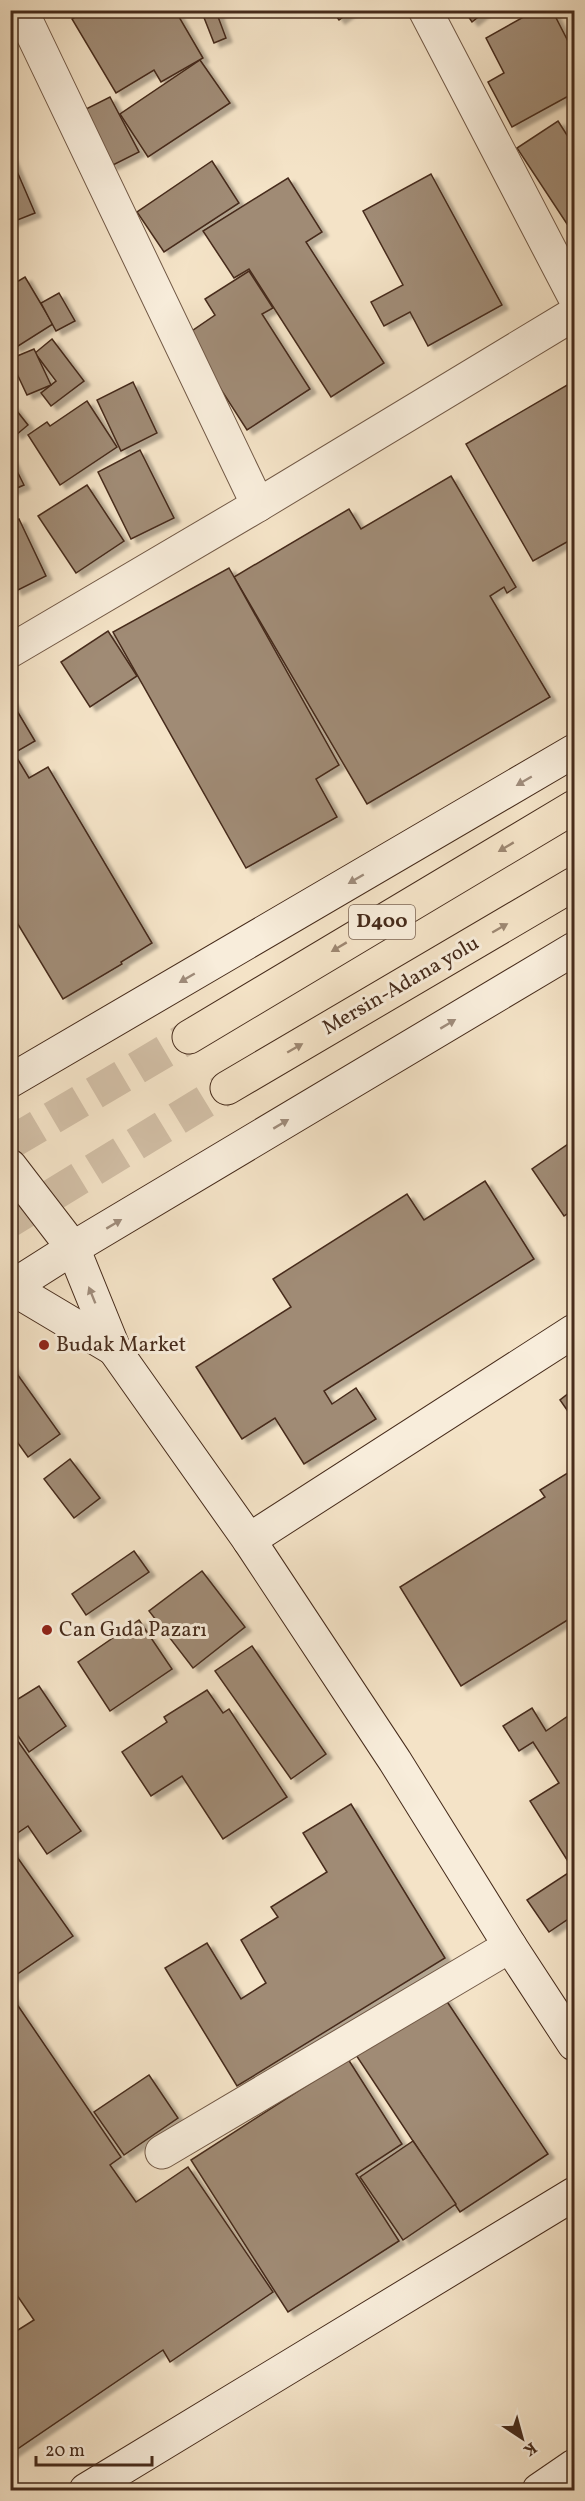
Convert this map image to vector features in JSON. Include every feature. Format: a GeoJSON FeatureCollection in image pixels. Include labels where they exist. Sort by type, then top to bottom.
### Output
{"type":"FeatureCollection","features":[{"type":"Feature","properties":{"kind":"highway","name":"D400"},"geometry":{"type":"LineString","coordinates":[[189,1037],[574,807]]}},
{"type":"Feature","properties":{"kind":"highway","name":"Mersin-Adana yolu"},"geometry":{"type":"LineString","coordinates":[[227,1088],[574,884]]}},
{"type":"Feature","properties":{"kind":"main road"},"geometry":{"type":"LineString","coordinates":[[21,10],[258,505]]}},
{"type":"Feature","properties":{"kind":"main road"},"geometry":{"type":"LineString","coordinates":[[425,10],[574,296]]}},
{"type":"Feature","properties":{"kind":"main road"},"geometry":{"type":"LineString","coordinates":[[10,651],[258,505],[574,314]]}},
{"type":"Feature","properties":{"kind":"main road"},"geometry":{"type":"LineString","coordinates":[[10,1081],[574,751]]}},
{"type":"Feature","properties":{"kind":"main road"},"geometry":{"type":"LineString","coordinates":[[114,1349],[11,1288],[73,1248],[574,949]]}},
{"type":"Feature","properties":{"kind":"main road"},"geometry":{"type":"LineString","coordinates":[[10,1166],[73,1248],[114,1349],[249,1540],[395,1761],[574,2044]]}},
{"type":"Feature","properties":{"kind":"main road"},"geometry":{"type":"LineString","coordinates":[[249,1540],[574,1331]]}},
{"type":"Feature","properties":{"kind":"main road"},"geometry":{"type":"LineString","coordinates":[[162,2152],[510,1946]]}},
{"type":"Feature","properties":{"kind":"main road"},"geometry":{"type":"LineString","coordinates":[[86,2490],[574,2194]]}},
{"type":"Feature","properties":{"kind":"main road"},"geometry":{"type":"LineString","coordinates":[[539,2490],[574,2466]]}},
{"type":"Feature","properties":{"kind":"building"},"geometry":{"type":"Polygon","coordinates":[[[86,10],[175,10],[203,58],[161,82],[154,70],[116,93],[72,19],[86,10]]]}},
{"type":"Feature","properties":{"kind":"building"},"geometry":{"type":"Polygon","coordinates":[[[201,10],[228,10],[217,14],[226,38],[214,43],[201,10]]]}},
{"type":"Feature","properties":{"kind":"building"},"geometry":{"type":"Polygon","coordinates":[[[332,10],[353,10],[339,20],[332,10]]]}},
{"type":"Feature","properties":{"kind":"building"},"geometry":{"type":"Polygon","coordinates":[[[464,10],[487,10],[472,22],[464,10]]]}},
{"type":"Feature","properties":{"kind":"building"},"geometry":{"type":"Polygon","coordinates":[[[536,10],[552,10],[574,53],[574,93],[512,127],[488,82],[504,73],[486,38],[536,10]]]}},
{"type":"Feature","properties":{"kind":"building"},"geometry":{"type":"Polygon","coordinates":[[[200,60],[230,103],[148,157],[120,114],[200,60]]]}},
{"type":"Feature","properties":{"kind":"building"},"geometry":{"type":"Polygon","coordinates":[[[110,97],[139,152],[111,166],[82,111],[110,97]]]}},
{"type":"Feature","properties":{"kind":"building"},"geometry":{"type":"Polygon","coordinates":[[[558,121],[574,146],[574,219],[567,224],[517,148],[558,121]]]}},
{"type":"Feature","properties":{"kind":"building"},"geometry":{"type":"Polygon","coordinates":[[[10,155],[35,213],[10,223],[10,155]]]}},
{"type":"Feature","properties":{"kind":"building"},"geometry":{"type":"Polygon","coordinates":[[[212,161],[239,203],[164,252],[137,212],[212,161]]]}},
{"type":"Feature","properties":{"kind":"building"},"geometry":{"type":"Polygon","coordinates":[[[431,174],[502,305],[428,346],[410,312],[384,326],[371,302],[403,285],[363,211],[431,174]]]}},
{"type":"Feature","properties":{"kind":"building"},"geometry":{"type":"Polygon","coordinates":[[[288,178],[322,232],[306,242],[384,363],[331,397],[249,269],[234,278],[203,231],[288,178]]]}},
{"type":"Feature","properties":{"kind":"building"},"geometry":{"type":"Polygon","coordinates":[[[249,271],[273,308],[262,314],[310,389],[247,430],[186,335],[215,315],[205,299],[249,271]]]}},
{"type":"Feature","properties":{"kind":"building"},"geometry":{"type":"Polygon","coordinates":[[[25,277],[53,324],[15,348],[10,341],[10,286],[25,277]]]}},
{"type":"Feature","properties":{"kind":"building"},"geometry":{"type":"Polygon","coordinates":[[[59,293],[75,321],[56,331],[41,303],[59,293]]]}},
{"type":"Feature","properties":{"kind":"building"},"geometry":{"type":"Polygon","coordinates":[[[52,339],[84,381],[51,406],[41,393],[56,381],[35,353],[52,339]]]}},
{"type":"Feature","properties":{"kind":"building"},"geometry":{"type":"Polygon","coordinates":[[[34,349],[51,385],[27,395],[10,359],[34,349]]]}},
{"type":"Feature","properties":{"kind":"building"},"geometry":{"type":"Polygon","coordinates":[[[574,381],[574,538],[533,561],[466,444],[574,381]]]}},
{"type":"Feature","properties":{"kind":"building"},"geometry":{"type":"Polygon","coordinates":[[[133,382],[157,433],[121,451],[97,400],[133,382]]]}},
{"type":"Feature","properties":{"kind":"building"},"geometry":{"type":"Polygon","coordinates":[[[87,401],[117,447],[60,485],[28,435],[47,422],[50,426],[87,401]]]}},
{"type":"Feature","properties":{"kind":"building"},"geometry":{"type":"Polygon","coordinates":[[[13,406],[28,425],[16,435],[10,427],[10,408],[13,406]]]}},
{"type":"Feature","properties":{"kind":"building"},"geometry":{"type":"Polygon","coordinates":[[[140,450],[174,518],[131,539],[98,472],[140,450]]]}},
{"type":"Feature","properties":{"kind":"building"},"geometry":{"type":"Polygon","coordinates":[[[10,457],[24,485],[10,491],[10,457]]]}},
{"type":"Feature","properties":{"kind":"building"},"geometry":{"type":"Polygon","coordinates":[[[451,476],[516,587],[507,593],[504,587],[490,596],[550,697],[367,804],[234,577],[349,509],[361,529],[451,476]]]}},
{"type":"Feature","properties":{"kind":"building"},"geometry":{"type":"Polygon","coordinates":[[[87,485],[124,541],[76,573],[38,516],[87,485]]]}},
{"type":"Feature","properties":{"kind":"building"},"geometry":{"type":"Polygon","coordinates":[[[19,519],[46,576],[16,591],[10,579],[10,523],[19,519]]]}},
{"type":"Feature","properties":{"kind":"building"},"geometry":{"type":"Polygon","coordinates":[[[229,568],[339,765],[316,779],[337,817],[246,868],[113,632],[229,568]]]}},
{"type":"Feature","properties":{"kind":"building"},"geometry":{"type":"Polygon","coordinates":[[[108,631],[137,676],[90,707],[61,662],[108,631]]]}},
{"type":"Feature","properties":{"kind":"building"},"geometry":{"type":"Polygon","coordinates":[[[10,699],[35,741],[14,753],[29,778],[48,767],[152,943],[63,999],[10,911],[10,699]]]}},
{"type":"Feature","properties":{"kind":"building"},"geometry":{"type":"Polygon","coordinates":[[[574,1140],[574,1209],[564,1216],[532,1169],[574,1140]]]}},
{"type":"Feature","properties":{"kind":"building"},"geometry":{"type":"Polygon","coordinates":[[[485,1181],[534,1259],[324,1391],[332,1404],[356,1388],[376,1419],[304,1464],[275,1418],[242,1439],[196,1367],[291,1307],[273,1279],[407,1194],[424,1220],[485,1181]]]}},
{"type":"Feature","properties":{"kind":"building"},"geometry":{"type":"Polygon","coordinates":[[[10,1364],[60,1434],[28,1457],[10,1432],[10,1364]]]}},
{"type":"Feature","properties":{"kind":"building"},"geometry":{"type":"Polygon","coordinates":[[[574,1389],[574,1420],[560,1400],[574,1389]]]}},
{"type":"Feature","properties":{"kind":"building"},"geometry":{"type":"Polygon","coordinates":[[[70,1459],[100,1498],[74,1518],[44,1479],[70,1459]]]}},
{"type":"Feature","properties":{"kind":"building"},"geometry":{"type":"Polygon","coordinates":[[[574,1469],[574,1616],[461,1686],[400,1587],[545,1497],[540,1490],[574,1469]]]}},
{"type":"Feature","properties":{"kind":"building"},"geometry":{"type":"Polygon","coordinates":[[[134,1551],[149,1572],[86,1615],[72,1594],[134,1551]]]}},
{"type":"Feature","properties":{"kind":"building"},"geometry":{"type":"Polygon","coordinates":[[[202,1571],[245,1627],[193,1668],[149,1611],[202,1571]]]}},
{"type":"Feature","properties":{"kind":"building"},"geometry":{"type":"Polygon","coordinates":[[[139,1620],[172,1669],[110,1711],[78,1662],[139,1620]]]}},
{"type":"Feature","properties":{"kind":"building"},"geometry":{"type":"Polygon","coordinates":[[[252,1646],[326,1754],[291,1779],[215,1671],[252,1646]]]}},
{"type":"Feature","properties":{"kind":"building"},"geometry":{"type":"Polygon","coordinates":[[[39,1686],[66,1726],[29,1752],[10,1724],[10,1704],[39,1686]]]}},
{"type":"Feature","properties":{"kind":"building"},"geometry":{"type":"Polygon","coordinates":[[[207,1690],[223,1713],[229,1709],[287,1797],[223,1839],[182,1776],[151,1796],[122,1752],[167,1722],[164,1717],[207,1690]]]}},
{"type":"Feature","properties":{"kind":"building"},"geometry":{"type":"Polygon","coordinates":[[[532,1708],[546,1731],[574,1712],[574,1871],[530,1801],[559,1783],[533,1742],[519,1751],[503,1726],[532,1708]]]}},
{"type":"Feature","properties":{"kind":"building"},"geometry":{"type":"Polygon","coordinates":[[[10,1730],[81,1831],[47,1854],[28,1826],[10,1838],[10,1730]]]}},
{"type":"Feature","properties":{"kind":"building"},"geometry":{"type":"Polygon","coordinates":[[[351,1804],[445,1958],[237,2086],[165,1968],[207,1943],[241,1999],[266,1983],[241,1940],[278,1917],[271,1907],[327,1872],[303,1833],[351,1804]]]}},
{"type":"Feature","properties":{"kind":"building"},"geometry":{"type":"Polygon","coordinates":[[[10,1847],[73,1936],[10,1979],[10,1847]]]}},
{"type":"Feature","properties":{"kind":"building"},"geometry":{"type":"Polygon","coordinates":[[[568,1873],[574,1883],[574,1915],[549,1932],[527,1900],[568,1873]]]}},
{"type":"Feature","properties":{"kind":"building"},"geometry":{"type":"Polygon","coordinates":[[[10,1994],[121,2157],[110,2165],[136,2202],[188,2167],[273,2292],[170,2362],[163,2350],[10,2454],[10,2335],[34,2320],[10,2285],[10,1994]]]}},
{"type":"Feature","properties":{"kind":"building"},"geometry":{"type":"Polygon","coordinates":[[[442,1994],[548,2154],[460,2212],[354,2052],[442,1994]]]}},
{"type":"Feature","properties":{"kind":"building"},"geometry":{"type":"Polygon","coordinates":[[[348,2059],[402,2144],[356,2174],[399,2241],[288,2312],[191,2160],[348,2059]]]}},
{"type":"Feature","properties":{"kind":"building"},"geometry":{"type":"Polygon","coordinates":[[[149,2075],[178,2118],[124,2155],[94,2112],[149,2075]]]}},
{"type":"Feature","properties":{"kind":"building"},"geometry":{"type":"Polygon","coordinates":[[[413,2141],[456,2204],[403,2240],[360,2177],[413,2141]]]}},
{"type":"Feature","properties":{"kind":"tunnel"},"geometry":{"type":"LineString","coordinates":[[10,1143],[189,1037]]}},
{"type":"Feature","properties":{"kind":"tunnel"},"geometry":{"type":"LineString","coordinates":[[10,1221],[227,1088]]}},
{"type":"Feature","properties":{"kind":"place","name":"Budak Market"},"geometry":{"type":"Point","coordinates":[44,1345]}},
{"type":"Feature","properties":{"kind":"place","name":"Can Gıda Pazarı"},"geometry":{"type":"Point","coordinates":[47,1630]}}]}
